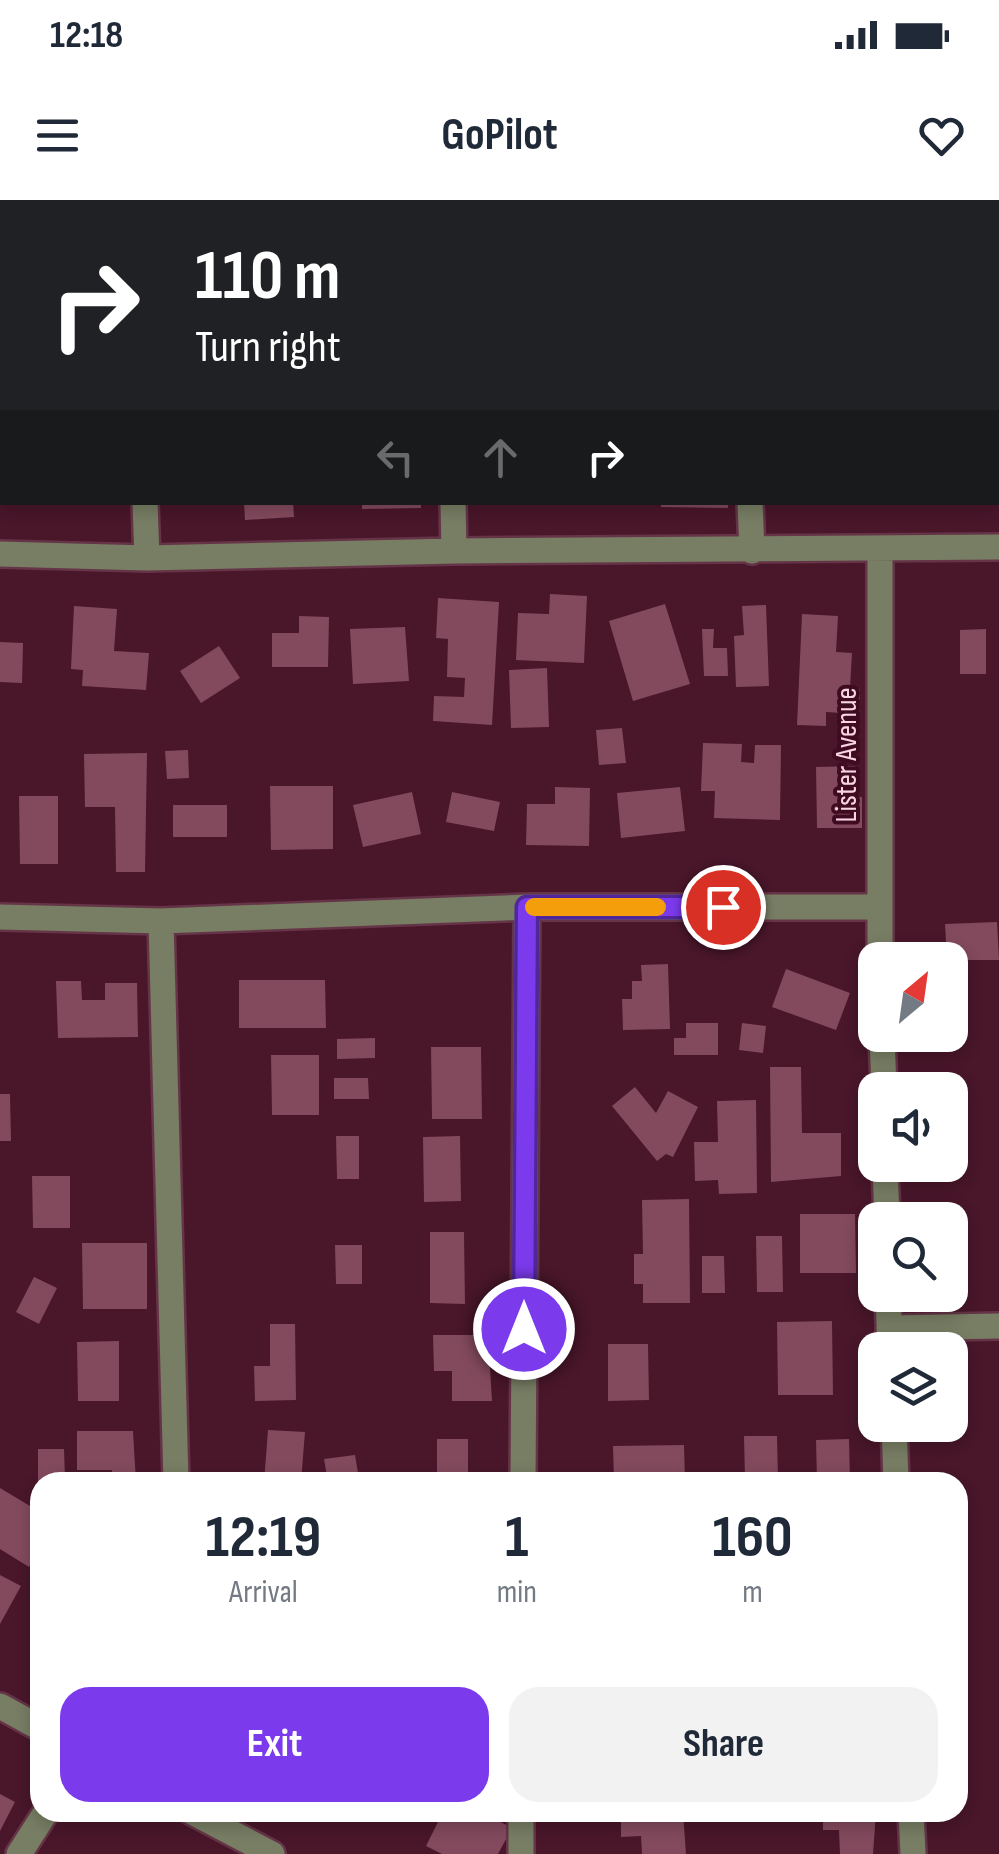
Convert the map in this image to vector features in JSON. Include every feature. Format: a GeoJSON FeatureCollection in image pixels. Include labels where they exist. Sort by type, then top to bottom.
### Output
{"type":"FeatureCollection","features":[{"type":"Feature","properties":{"kind":"street"},"geometry":{"type":"LineString","coordinates":[[145,505],[146,558]]}},
{"type":"Feature","properties":{"kind":"street"},"geometry":{"type":"LineString","coordinates":[[453,505],[454,550]]}},
{"type":"Feature","properties":{"kind":"street"},"geometry":{"type":"LineString","coordinates":[[750,505],[752,550]]}},
{"type":"Feature","properties":{"kind":"street"},"geometry":{"type":"LineString","coordinates":[[0,554],[146,558],[454,550],[999,547]]}},
{"type":"Feature","properties":{"kind":"street","name":"Lister Avenue"},"geometry":{"type":"LineString","coordinates":[[880,550],[880,942]]}},
{"type":"Feature","properties":{"kind":"street"},"geometry":{"type":"LineString","coordinates":[[523,1472],[527,907]]}},
{"type":"Feature","properties":{"kind":"street"},"geometry":{"type":"LineString","coordinates":[[0,917],[161,920],[527,907],[879,907]]}},
{"type":"Feature","properties":{"kind":"street"},"geometry":{"type":"LineString","coordinates":[[161,920],[176,1472]]}},
{"type":"Feature","properties":{"kind":"street"},"geometry":{"type":"LineString","coordinates":[[949,1332],[999,1326]]}},
{"type":"Feature","properties":{"kind":"street"},"geometry":{"type":"LineString","coordinates":[[895,1442],[896,1472]]}},
{"type":"Feature","properties":{"kind":"street"},"geometry":{"type":"LineString","coordinates":[[0,1706],[30,1722]]}},
{"type":"Feature","properties":{"kind":"street"},"geometry":{"type":"LineString","coordinates":[[19,1854],[40,1822]]}},
{"type":"Feature","properties":{"kind":"street"},"geometry":{"type":"LineString","coordinates":[[211,1822],[272,1854]]}},
{"type":"Feature","properties":{"kind":"street"},"geometry":{"type":"LineString","coordinates":[[521,1822],[521,1854]]}},
{"type":"Feature","properties":{"kind":"street"},"geometry":{"type":"LineString","coordinates":[[912,1822],[914,1854]]}},
{"type":"Feature","properties":{"kind":"building"},"geometry":{"type":"Polygon","coordinates":[[[244,505],[293,505],[294,517],[245,520],[244,505]]]}},
{"type":"Feature","properties":{"kind":"building"},"geometry":{"type":"Polygon","coordinates":[[[362,505],[421,505],[421,508],[362,509],[362,505]]]}},
{"type":"Feature","properties":{"kind":"building"},"geometry":{"type":"Polygon","coordinates":[[[661,505],[728,505],[728,508],[661,505]]]}},
{"type":"Feature","properties":{"kind":"building"},"geometry":{"type":"Polygon","coordinates":[[[550,594],[587,596],[584,663],[516,660],[518,613],[549,614],[550,594]]]}},
{"type":"Feature","properties":{"kind":"building"},"geometry":{"type":"Polygon","coordinates":[[[438,598],[499,602],[492,725],[433,721],[434,696],[464,697],[465,678],[447,677],[448,639],[436,638],[438,598]]]}},
{"type":"Feature","properties":{"kind":"building"},"geometry":{"type":"Polygon","coordinates":[[[665,604],[690,684],[633,701],[609,621],[665,604]]]}},
{"type":"Feature","properties":{"kind":"building"},"geometry":{"type":"Polygon","coordinates":[[[766,605],[769,686],[736,687],[734,636],[744,635],[742,606],[766,605]]]}},
{"type":"Feature","properties":{"kind":"building"},"geometry":{"type":"Polygon","coordinates":[[[74,606],[117,609],[114,651],[149,653],[146,690],[82,686],[83,670],[71,669],[74,606]]]}},
{"type":"Feature","properties":{"kind":"building"},"geometry":{"type":"Polygon","coordinates":[[[802,614],[838,616],[836,652],[852,653],[850,688],[860,689],[859,714],[826,712],[826,726],[797,725],[802,614]]]}},
{"type":"Feature","properties":{"kind":"building"},"geometry":{"type":"Polygon","coordinates":[[[299,616],[329,617],[328,667],[272,667],[272,633],[299,633],[299,616]]]}},
{"type":"Feature","properties":{"kind":"building"},"geometry":{"type":"Polygon","coordinates":[[[405,627],[409,681],[353,684],[350,629],[405,627]]]}},
{"type":"Feature","properties":{"kind":"building"},"geometry":{"type":"Polygon","coordinates":[[[702,629],[714,629],[713,648],[727,648],[728,676],[704,676],[702,629]]]}},
{"type":"Feature","properties":{"kind":"building"},"geometry":{"type":"Polygon","coordinates":[[[986,629],[986,674],[960,674],[960,630],[986,629]]]}},
{"type":"Feature","properties":{"kind":"building"},"geometry":{"type":"Polygon","coordinates":[[[0,642],[23,643],[22,683],[0,682],[0,642]]]}},
{"type":"Feature","properties":{"kind":"building"},"geometry":{"type":"Polygon","coordinates":[[[219,646],[240,678],[201,703],[180,671],[219,646]]]}},
{"type":"Feature","properties":{"kind":"building"},"geometry":{"type":"Polygon","coordinates":[[[547,668],[549,727],[511,728],[509,670],[547,668]]]}},
{"type":"Feature","properties":{"kind":"building"},"geometry":{"type":"Polygon","coordinates":[[[622,728],[626,763],[599,765],[596,730],[622,728]]]}},
{"type":"Feature","properties":{"kind":"building"},"geometry":{"type":"Polygon","coordinates":[[[703,743],[742,744],[741,762],[754,763],[755,745],[781,745],[780,820],[714,818],[715,791],[701,791],[703,743]]]}},
{"type":"Feature","properties":{"kind":"building"},"geometry":{"type":"Polygon","coordinates":[[[188,750],[189,778],[167,779],[165,751],[188,750]]]}},
{"type":"Feature","properties":{"kind":"building"},"geometry":{"type":"Polygon","coordinates":[[[147,753],[145,872],[116,872],[115,807],[85,807],[84,754],[147,753]]]}},
{"type":"Feature","properties":{"kind":"building"},"geometry":{"type":"Polygon","coordinates":[[[855,766],[855,797],[862,797],[862,828],[817,828],[816,767],[855,766]]]}},
{"type":"Feature","properties":{"kind":"building"},"geometry":{"type":"Polygon","coordinates":[[[270,786],[333,786],[333,849],[271,850],[270,786]]]}},
{"type":"Feature","properties":{"kind":"building"},"geometry":{"type":"Polygon","coordinates":[[[555,787],[590,788],[589,846],[526,845],[527,804],[555,804],[555,787]]]}},
{"type":"Feature","properties":{"kind":"building"},"geometry":{"type":"Polygon","coordinates":[[[680,787],[685,831],[621,838],[617,793],[680,787]]]}},
{"type":"Feature","properties":{"kind":"building"},"geometry":{"type":"Polygon","coordinates":[[[412,792],[421,834],[363,847],[353,805],[412,792]]]}},
{"type":"Feature","properties":{"kind":"building"},"geometry":{"type":"Polygon","coordinates":[[[452,792],[500,802],[494,831],[446,822],[452,792]]]}},
{"type":"Feature","properties":{"kind":"building"},"geometry":{"type":"Polygon","coordinates":[[[19,796],[58,796],[58,864],[20,864],[19,796]]]}},
{"type":"Feature","properties":{"kind":"building"},"geometry":{"type":"Polygon","coordinates":[[[173,805],[227,805],[227,837],[173,837],[173,805]]]}},
{"type":"Feature","properties":{"kind":"building"},"geometry":{"type":"Polygon","coordinates":[[[997,922],[999,960],[968,960],[968,942],[946,942],[945,924],[997,922]]]}},
{"type":"Feature","properties":{"kind":"building"},"geometry":{"type":"Polygon","coordinates":[[[668,964],[670,1029],[623,1030],[622,999],[632,999],[632,981],[642,981],[641,965],[668,964]]]}},
{"type":"Feature","properties":{"kind":"building"},"geometry":{"type":"Polygon","coordinates":[[[786,969],[850,993],[836,1030],[772,1007],[786,969]]]}},
{"type":"Feature","properties":{"kind":"building"},"geometry":{"type":"Polygon","coordinates":[[[239,980],[325,980],[326,1028],[239,1028],[239,980]]]}},
{"type":"Feature","properties":{"kind":"building"},"geometry":{"type":"Polygon","coordinates":[[[56,981],[81,981],[82,1000],[105,1000],[105,983],[137,983],[138,1037],[58,1038],[56,981]]]}},
{"type":"Feature","properties":{"kind":"building"},"geometry":{"type":"Polygon","coordinates":[[[686,1023],[718,1023],[718,1055],[674,1055],[674,1038],[686,1038],[686,1023]]]}},
{"type":"Feature","properties":{"kind":"building"},"geometry":{"type":"Polygon","coordinates":[[[742,1023],[766,1026],[763,1053],[739,1050],[742,1023]]]}},
{"type":"Feature","properties":{"kind":"building"},"geometry":{"type":"Polygon","coordinates":[[[375,1038],[375,1058],[337,1059],[337,1039],[375,1038]]]}},
{"type":"Feature","properties":{"kind":"building"},"geometry":{"type":"Polygon","coordinates":[[[431,1047],[481,1047],[482,1119],[432,1119],[431,1047]]]}},
{"type":"Feature","properties":{"kind":"building"},"geometry":{"type":"Polygon","coordinates":[[[271,1055],[319,1055],[319,1115],[272,1115],[271,1055]]]}},
{"type":"Feature","properties":{"kind":"building"},"geometry":{"type":"Polygon","coordinates":[[[770,1067],[801,1067],[802,1133],[841,1133],[841,1176],[771,1182],[770,1067]]]}},
{"type":"Feature","properties":{"kind":"building"},"geometry":{"type":"Polygon","coordinates":[[[334,1078],[368,1078],[369,1099],[334,1099],[334,1078]]]}},
{"type":"Feature","properties":{"kind":"building"},"geometry":{"type":"Polygon","coordinates":[[[635,1087],[656,1113],[668,1091],[698,1107],[673,1157],[666,1154],[657,1161],[612,1106],[635,1087]]]}},
{"type":"Feature","properties":{"kind":"building"},"geometry":{"type":"Polygon","coordinates":[[[0,1094],[10,1094],[11,1141],[0,1141],[0,1094]]]}},
{"type":"Feature","properties":{"kind":"building"},"geometry":{"type":"Polygon","coordinates":[[[756,1100],[757,1193],[719,1194],[718,1180],[695,1181],[694,1142],[718,1142],[717,1101],[756,1100]]]}},
{"type":"Feature","properties":{"kind":"building"},"geometry":{"type":"Polygon","coordinates":[[[336,1136],[359,1136],[359,1179],[337,1179],[336,1136]]]}},
{"type":"Feature","properties":{"kind":"building"},"geometry":{"type":"Polygon","coordinates":[[[460,1136],[461,1201],[424,1202],[423,1137],[460,1136]]]}},
{"type":"Feature","properties":{"kind":"building"},"geometry":{"type":"Polygon","coordinates":[[[32,1176],[70,1176],[70,1228],[33,1228],[32,1176]]]}},
{"type":"Feature","properties":{"kind":"building"},"geometry":{"type":"Polygon","coordinates":[[[689,1199],[690,1303],[643,1303],[643,1284],[634,1284],[634,1254],[643,1254],[642,1200],[689,1199]]]}},
{"type":"Feature","properties":{"kind":"building"},"geometry":{"type":"Polygon","coordinates":[[[800,1214],[855,1214],[856,1273],[800,1273],[800,1214]]]}},
{"type":"Feature","properties":{"kind":"building"},"geometry":{"type":"Polygon","coordinates":[[[430,1232],[464,1232],[465,1304],[430,1303],[430,1232]]]}},
{"type":"Feature","properties":{"kind":"building"},"geometry":{"type":"Polygon","coordinates":[[[756,1236],[782,1236],[783,1292],[757,1292],[756,1236]]]}},
{"type":"Feature","properties":{"kind":"building"},"geometry":{"type":"Polygon","coordinates":[[[82,1243],[147,1243],[147,1309],[83,1309],[82,1243]]]}},
{"type":"Feature","properties":{"kind":"building"},"geometry":{"type":"Polygon","coordinates":[[[335,1245],[362,1245],[362,1284],[336,1284],[335,1245]]]}},
{"type":"Feature","properties":{"kind":"building"},"geometry":{"type":"Polygon","coordinates":[[[702,1256],[724,1256],[725,1293],[702,1293],[702,1256]]]}},
{"type":"Feature","properties":{"kind":"building"},"geometry":{"type":"Polygon","coordinates":[[[34,1277],[57,1288],[39,1324],[16,1312],[34,1277]]]}},
{"type":"Feature","properties":{"kind":"building"},"geometry":{"type":"Polygon","coordinates":[[[832,1321],[833,1395],[778,1395],[777,1322],[832,1321]]]}},
{"type":"Feature","properties":{"kind":"building"},"geometry":{"type":"Polygon","coordinates":[[[270,1324],[295,1324],[296,1400],[255,1401],[254,1366],[270,1366],[270,1324]]]}},
{"type":"Feature","properties":{"kind":"building"},"geometry":{"type":"Polygon","coordinates":[[[433,1335],[488,1335],[492,1401],[452,1401],[452,1371],[434,1371],[433,1335]]]}},
{"type":"Feature","properties":{"kind":"building"},"geometry":{"type":"Polygon","coordinates":[[[119,1341],[119,1401],[78,1401],[77,1342],[119,1341]]]}},
{"type":"Feature","properties":{"kind":"building"},"geometry":{"type":"Polygon","coordinates":[[[608,1344],[648,1344],[649,1400],[608,1401],[608,1344]]]}},
{"type":"Feature","properties":{"kind":"building"},"geometry":{"type":"Polygon","coordinates":[[[268,1430],[305,1432],[302,1472],[265,1472],[268,1430]]]}},
{"type":"Feature","properties":{"kind":"building"},"geometry":{"type":"Polygon","coordinates":[[[77,1431],[133,1431],[135,1472],[77,1470],[77,1431]]]}},
{"type":"Feature","properties":{"kind":"building"},"geometry":{"type":"Polygon","coordinates":[[[744,1436],[777,1436],[778,1472],[745,1472],[744,1436]]]}},
{"type":"Feature","properties":{"kind":"building"},"geometry":{"type":"Polygon","coordinates":[[[437,1439],[468,1439],[468,1472],[437,1472],[437,1439]]]}},
{"type":"Feature","properties":{"kind":"building"},"geometry":{"type":"Polygon","coordinates":[[[849,1439],[850,1472],[817,1472],[816,1440],[849,1439]]]}},
{"type":"Feature","properties":{"kind":"building"},"geometry":{"type":"Polygon","coordinates":[[[684,1445],[685,1472],[614,1472],[613,1446],[684,1445]]]}},
{"type":"Feature","properties":{"kind":"building"},"geometry":{"type":"Polygon","coordinates":[[[38,1449],[64,1449],[65,1472],[38,1472],[38,1449]]]}},
{"type":"Feature","properties":{"kind":"building"},"geometry":{"type":"Polygon","coordinates":[[[355,1455],[358,1472],[326,1472],[324,1459],[355,1455]]]}},
{"type":"Feature","properties":{"kind":"building"},"geometry":{"type":"Polygon","coordinates":[[[0,1488],[30,1506],[29,1567],[0,1549],[0,1488]]]}},
{"type":"Feature","properties":{"kind":"building"},"geometry":{"type":"Polygon","coordinates":[[[0,1575],[21,1586],[0,1624],[0,1575]]]}},
{"type":"Feature","properties":{"kind":"building"},"geometry":{"type":"Polygon","coordinates":[[[0,1794],[15,1802],[0,1831],[0,1794]]]}},
{"type":"Feature","properties":{"kind":"building"},"geometry":{"type":"Polygon","coordinates":[[[438,1822],[501,1822],[512,1828],[498,1854],[442,1854],[426,1846],[438,1822]]]}},
{"type":"Feature","properties":{"kind":"building"},"geometry":{"type":"Polygon","coordinates":[[[621,1822],[684,1822],[686,1854],[642,1854],[641,1836],[621,1837],[621,1822]]]}},
{"type":"Feature","properties":{"kind":"building"},"geometry":{"type":"Polygon","coordinates":[[[823,1822],[875,1822],[873,1854],[840,1854],[839,1830],[823,1830],[823,1822]]]}},
{"type":"Feature","properties":{"kind":"slow traffic"},"geometry":{"type":"LineString","coordinates":[[534,907],[657,907]]}},
{"type":"Feature","properties":{"kind":"route"},"geometry":{"type":"LineString","coordinates":[[524,1329],[527,907],[723,907]]}}]}
